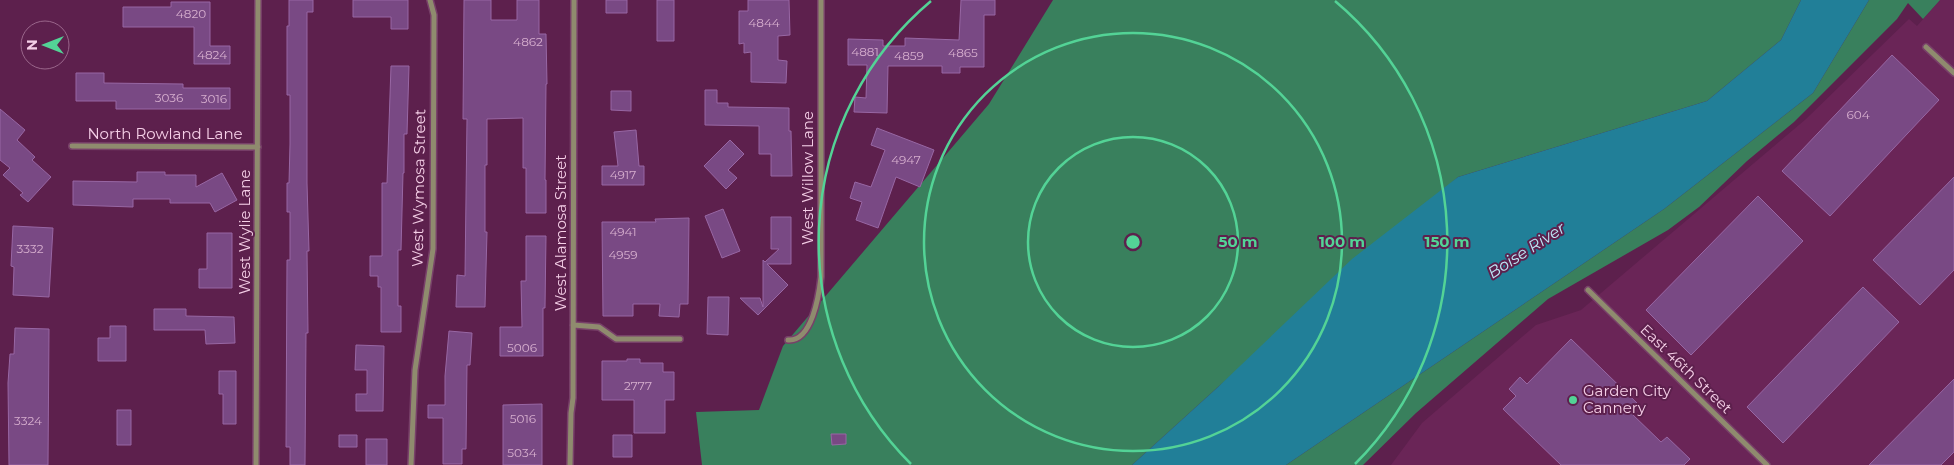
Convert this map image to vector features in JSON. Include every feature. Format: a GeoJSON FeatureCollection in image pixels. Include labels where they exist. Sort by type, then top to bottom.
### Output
{"type":"FeatureCollection","features":[{"type":"Feature","properties":{"kind":"street","name":"West Wylie Lane"},"geometry":{"type":"LineString","coordinates":[[256,465],[258,0]]}},
{"type":"Feature","properties":{"kind":"street","name":"West Wymosa Street"},"geometry":{"type":"LineString","coordinates":[[411,465],[415,370],[434,239],[434,15],[430,0]]}},
{"type":"Feature","properties":{"kind":"street","name":"West Alamosa Street"},"geometry":{"type":"LineString","coordinates":[[570,465],[573,325],[574,0]]}},
{"type":"Feature","properties":{"kind":"street","name":"West Willow Lane"},"geometry":{"type":"LineString","coordinates":[[788,340],[801,337],[814,314],[821,277],[821,0]]}},
{"type":"Feature","properties":{"kind":"street"},"geometry":{"type":"LineString","coordinates":[[1926,47],[1954,74]]}},
{"type":"Feature","properties":{"kind":"street","name":"North Rowland Lane"},"geometry":{"type":"LineString","coordinates":[[72,146],[258,147]]}},
{"type":"Feature","properties":{"kind":"street","name":"East 46th Street"},"geometry":{"type":"LineString","coordinates":[[1588,290],[1767,465]]}},
{"type":"Feature","properties":{"kind":"street"},"geometry":{"type":"LineString","coordinates":[[573,325],[599,327],[616,339],[680,339]]}},
{"type":"Feature","properties":{"kind":"shaded area"},"geometry":{"type":"Polygon","coordinates":[[[1940,0],[1954,0],[1954,465],[1391,465],[1422,423],[1536,325],[1581,310],[1806,119],[1909,19],[1917,26],[1940,0]]]}},
{"type":"Feature","properties":{"kind":"green space"},"geometry":{"type":"Polygon","coordinates":[[[1053,0],[1801,0],[1781,40],[1707,101],[1458,177],[1218,387],[1132,465],[702,465],[696,412],[759,410],[783,346],[989,104],[1053,0]]]}},
{"type":"Feature","properties":{"kind":"green space"},"geometry":{"type":"Polygon","coordinates":[[[1869,0],[1940,0],[1923,19],[1908,3],[1897,19],[1794,122],[1747,161],[1699,207],[1668,230],[1548,299],[1416,413],[1363,465],[1286,465],[1664,209],[1813,93],[1869,0]]]}},
{"type":"Feature","properties":{"kind":"water","name":"Boise River"},"geometry":{"type":"Polygon","coordinates":[[[1801,0],[1869,0],[1813,93],[1664,209],[1286,465],[1132,465],[1218,387],[1352,259],[1458,177],[1707,101],[1781,40],[1801,0]]]}},
{"type":"Feature","properties":{"kind":"building"},"geometry":{"type":"Polygon","coordinates":[[[289,0],[313,0],[313,12],[307,12],[309,251],[307,251],[308,333],[306,333],[305,465],[290,465],[290,447],[286,447],[287,260],[290,260],[290,212],[287,212],[290,144],[290,95],[287,95],[289,0]]]}},
{"type":"Feature","properties":{"kind":"building"},"geometry":{"type":"Polygon","coordinates":[[[353,0],[408,0],[408,29],[391,29],[391,17],[353,17],[353,0]]]}},
{"type":"Feature","properties":{"kind":"building"},"geometry":{"type":"Polygon","coordinates":[[[464,0],[491,0],[491,20],[517,20],[517,0],[539,0],[539,34],[546,34],[546,213],[526,213],[526,168],[523,168],[523,118],[487,119],[487,165],[485,165],[485,232],[487,232],[485,307],[456,307],[457,275],[465,276],[467,119],[463,119],[464,0]]]}},
{"type":"Feature","properties":{"kind":"building"},"geometry":{"type":"Polygon","coordinates":[[[606,0],[627,0],[627,13],[606,13],[606,0]]]}},
{"type":"Feature","properties":{"kind":"building"},"geometry":{"type":"Polygon","coordinates":[[[657,0],[674,0],[674,41],[657,41],[657,0]]]}},
{"type":"Feature","properties":{"kind":"building"},"geometry":{"type":"Polygon","coordinates":[[[748,0],[789,0],[790,35],[778,36],[778,60],[787,61],[786,83],[751,82],[751,52],[744,53],[744,43],[739,44],[739,11],[748,11],[748,0]]]}},
{"type":"Feature","properties":{"kind":"building"},"geometry":{"type":"Polygon","coordinates":[[[961,0],[995,0],[995,15],[984,15],[984,67],[960,67],[960,73],[942,73],[942,66],[888,66],[887,113],[854,112],[855,97],[866,98],[867,65],[848,65],[848,39],[883,40],[883,46],[905,46],[905,38],[959,40],[961,0]]]}},
{"type":"Feature","properties":{"kind":"building"},"geometry":{"type":"Polygon","coordinates":[[[171,2],[210,2],[210,46],[230,46],[230,64],[194,64],[194,27],[123,27],[123,7],[171,7],[171,2]]]}},
{"type":"Feature","properties":{"kind":"building"},"geometry":{"type":"Polygon","coordinates":[[[1892,55],[1939,100],[1830,216],[1782,171],[1892,55]]]}},
{"type":"Feature","properties":{"kind":"building"},"geometry":{"type":"Polygon","coordinates":[[[391,66],[409,66],[407,134],[404,134],[401,250],[398,250],[398,306],[401,306],[401,332],[381,332],[381,287],[378,287],[378,276],[370,276],[370,256],[382,256],[382,183],[387,183],[391,66]]]}},
{"type":"Feature","properties":{"kind":"building"},"geometry":{"type":"Polygon","coordinates":[[[76,73],[104,73],[104,83],[183,84],[183,88],[230,88],[230,109],[116,109],[116,101],[76,101],[76,73]]]}},
{"type":"Feature","properties":{"kind":"building"},"geometry":{"type":"Polygon","coordinates":[[[705,90],[717,90],[717,103],[728,103],[728,107],[789,108],[792,176],[771,176],[771,154],[759,154],[759,126],[705,125],[705,90]]]}},
{"type":"Feature","properties":{"kind":"building"},"geometry":{"type":"Polygon","coordinates":[[[611,91],[631,91],[631,111],[611,110],[611,91]]]}},
{"type":"Feature","properties":{"kind":"building"},"geometry":{"type":"Polygon","coordinates":[[[0,109],[25,130],[17,140],[35,157],[32,160],[51,177],[28,202],[20,195],[23,193],[3,175],[10,168],[0,160],[0,109]]]}},
{"type":"Feature","properties":{"kind":"building"},"geometry":{"type":"Polygon","coordinates":[[[877,128],[934,150],[920,187],[896,177],[878,228],[856,220],[862,202],[850,198],[855,182],[871,187],[885,150],[871,145],[877,128]]]}},
{"type":"Feature","properties":{"kind":"building"},"geometry":{"type":"Polygon","coordinates":[[[636,130],[639,166],[644,166],[644,185],[602,185],[602,166],[618,166],[614,132],[636,130]]]}},
{"type":"Feature","properties":{"kind":"building"},"geometry":{"type":"Polygon","coordinates":[[[730,140],[744,154],[728,170],[737,178],[726,189],[704,166],[730,140]]]}},
{"type":"Feature","properties":{"kind":"building"},"geometry":{"type":"Polygon","coordinates":[[[137,172],[165,172],[165,175],[196,175],[196,187],[222,173],[237,200],[215,212],[210,203],[170,203],[170,199],[133,199],[133,207],[73,205],[73,181],[137,182],[137,172]]]}},
{"type":"Feature","properties":{"kind":"building"},"geometry":{"type":"Polygon","coordinates":[[[1954,177],[1954,270],[1920,305],[1873,260],[1954,177]]]}},
{"type":"Feature","properties":{"kind":"building"},"geometry":{"type":"Polygon","coordinates":[[[1758,196],[1803,241],[1691,355],[1646,310],[1758,196]]]}},
{"type":"Feature","properties":{"kind":"building"},"geometry":{"type":"Polygon","coordinates":[[[723,209],[740,251],[722,258],[705,216],[723,209]]]}},
{"type":"Feature","properties":{"kind":"building"},"geometry":{"type":"Polygon","coordinates":[[[771,217],[791,217],[791,264],[767,264],[788,285],[758,315],[740,298],[760,298],[763,307],[763,260],[765,262],[779,249],[771,249],[771,217]]]}},
{"type":"Feature","properties":{"kind":"building"},"geometry":{"type":"Polygon","coordinates":[[[689,218],[688,304],[680,304],[679,317],[659,316],[660,304],[633,304],[633,316],[603,316],[602,222],[656,222],[655,219],[689,218]]]}},
{"type":"Feature","properties":{"kind":"building"},"geometry":{"type":"Polygon","coordinates":[[[13,226],[53,228],[49,297],[13,295],[14,267],[11,266],[13,226]]]}},
{"type":"Feature","properties":{"kind":"building"},"geometry":{"type":"Polygon","coordinates":[[[207,233],[232,233],[232,288],[199,288],[199,269],[207,269],[207,233]]]}},
{"type":"Feature","properties":{"kind":"building"},"geometry":{"type":"Polygon","coordinates":[[[526,236],[546,236],[543,356],[500,356],[500,327],[522,327],[521,281],[526,281],[526,236]]]}},
{"type":"Feature","properties":{"kind":"building"},"geometry":{"type":"Polygon","coordinates":[[[1863,287],[1899,322],[1783,443],[1747,407],[1863,287]]]}},
{"type":"Feature","properties":{"kind":"building"},"geometry":{"type":"Polygon","coordinates":[[[708,297],[729,297],[728,335],[707,334],[708,297]]]}},
{"type":"Feature","properties":{"kind":"building"},"geometry":{"type":"Polygon","coordinates":[[[154,309],[186,309],[186,316],[234,317],[235,343],[206,344],[205,330],[154,330],[154,309]]]}},
{"type":"Feature","properties":{"kind":"building"},"geometry":{"type":"Polygon","coordinates":[[[110,326],[126,326],[126,361],[98,361],[98,338],[110,338],[110,326]]]}},
{"type":"Feature","properties":{"kind":"building"},"geometry":{"type":"Polygon","coordinates":[[[15,328],[49,329],[48,465],[9,465],[8,383],[10,354],[14,354],[15,328]]]}},
{"type":"Feature","properties":{"kind":"building"},"geometry":{"type":"Polygon","coordinates":[[[449,331],[472,333],[470,365],[467,365],[466,449],[462,449],[462,464],[443,464],[443,418],[428,418],[428,405],[445,405],[445,376],[449,331]]]}},
{"type":"Feature","properties":{"kind":"building","name":"Garden City Cannery"},"geometry":{"type":"Polygon","coordinates":[[[1571,339],[1639,405],[1631,413],[1661,442],[1667,437],[1690,459],[1684,465],[1561,465],[1503,409],[1516,396],[1509,389],[1520,377],[1527,384],[1571,339]]]}},
{"type":"Feature","properties":{"kind":"building"},"geometry":{"type":"Polygon","coordinates":[[[356,345],[384,346],[383,411],[356,411],[356,394],[367,394],[367,370],[355,370],[356,345]]]}},
{"type":"Feature","properties":{"kind":"building"},"geometry":{"type":"Polygon","coordinates":[[[627,359],[640,359],[640,363],[663,363],[663,372],[674,372],[674,400],[665,400],[665,433],[634,433],[634,400],[602,400],[602,361],[627,361],[627,359]]]}},
{"type":"Feature","properties":{"kind":"building"},"geometry":{"type":"Polygon","coordinates":[[[219,371],[236,371],[236,424],[223,424],[223,394],[219,394],[219,371]]]}},
{"type":"Feature","properties":{"kind":"building"},"geometry":{"type":"Polygon","coordinates":[[[1954,379],[1954,452],[1941,465],[1869,465],[1954,379]]]}},
{"type":"Feature","properties":{"kind":"building"},"geometry":{"type":"Polygon","coordinates":[[[542,404],[542,465],[503,465],[503,405],[542,404]]]}},
{"type":"Feature","properties":{"kind":"building"},"geometry":{"type":"Polygon","coordinates":[[[117,410],[131,410],[131,445],[117,445],[117,410]]]}},
{"type":"Feature","properties":{"kind":"building"},"geometry":{"type":"Polygon","coordinates":[[[831,434],[846,434],[846,444],[832,445],[831,434]]]}},
{"type":"Feature","properties":{"kind":"building"},"geometry":{"type":"Polygon","coordinates":[[[339,435],[357,435],[357,447],[339,447],[339,435]]]}},
{"type":"Feature","properties":{"kind":"building"},"geometry":{"type":"Polygon","coordinates":[[[613,435],[632,435],[632,457],[613,457],[613,435]]]}},
{"type":"Feature","properties":{"kind":"building"},"geometry":{"type":"Polygon","coordinates":[[[366,439],[387,439],[387,465],[366,465],[366,439]]]}},
{"type":"Feature","properties":{"kind":"place","name":"Garden City Cannery"},"geometry":{"type":"Point","coordinates":[1573,400]}}]}
